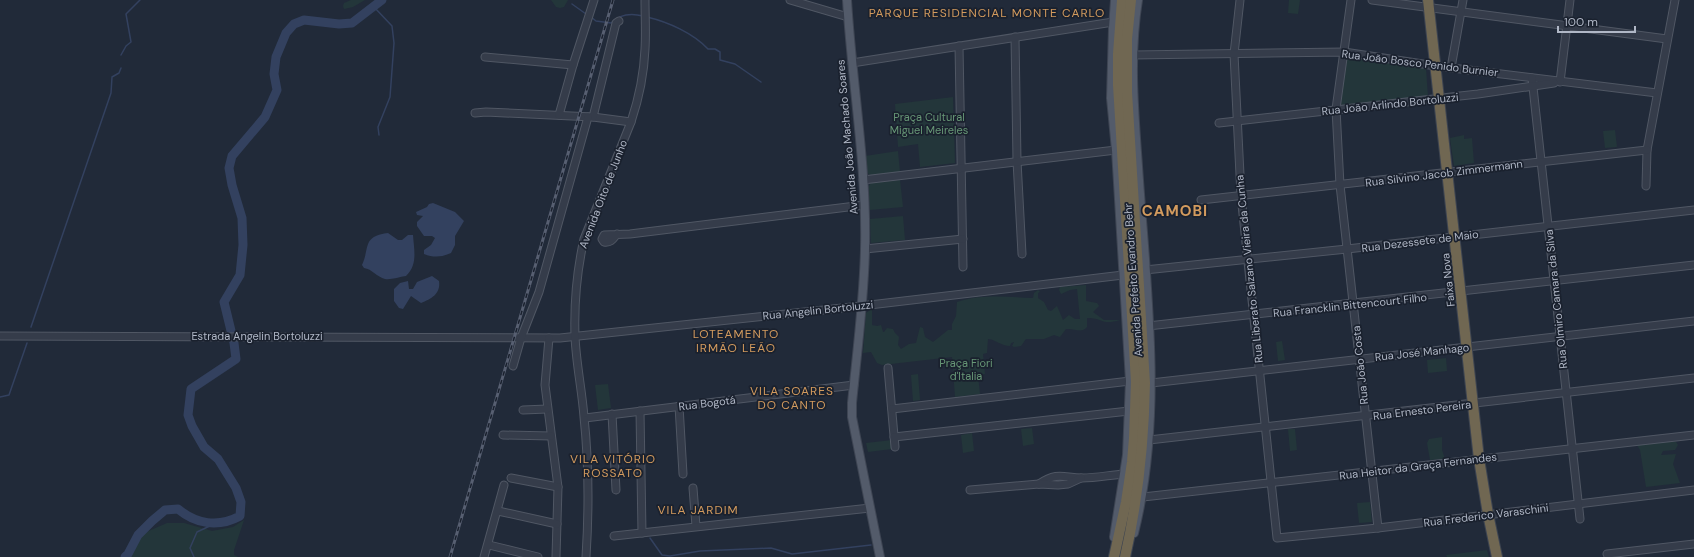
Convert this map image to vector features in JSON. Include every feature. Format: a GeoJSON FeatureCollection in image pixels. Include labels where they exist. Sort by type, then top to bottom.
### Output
{"type":"FeatureCollection","features":[{"type":"Feature","properties":{"kind":"highway","name":"Avenida Prefeito Evandro Behr"},"geometry":{"type":"LineString","coordinates":[[1114,557],[1126,477],[1134,438],[1131,301],[1128,247],[1119,150],[1120,125],[1118,86],[1118,48],[1131,0]]}},
{"type":"Feature","properties":{"kind":"highway","name":"Avenida Prefeito Evandro Behr"},"geometry":{"type":"LineString","coordinates":[[1127,557],[1140,495],[1145,411],[1144,355],[1127,86],[1127,39],[1131,0]]}},
{"type":"Feature","properties":{"kind":"highway","name":"Faixa Nova"},"geometry":{"type":"LineString","coordinates":[[1429,4],[1479,459],[1497,557]]}},
{"type":"Feature","properties":{"kind":"highway"},"geometry":{"type":"LineString","coordinates":[[1118,86],[1112,107],[1120,125]]}},
{"type":"Feature","properties":{"kind":"highway"},"geometry":{"type":"LineString","coordinates":[[1119,150],[1133,166],[1139,182],[1134,193]]}},
{"type":"Feature","properties":{"kind":"highway"},"geometry":{"type":"LineString","coordinates":[[1128,247],[1123,275],[1131,301]]}},
{"type":"Feature","properties":{"kind":"highway"},"geometry":{"type":"LineString","coordinates":[[1133,382],[1129,411],[1134,438]]}},
{"type":"Feature","properties":{"kind":"highway"},"geometry":{"type":"LineString","coordinates":[[1145,411],[1149,440]]}},
{"type":"Feature","properties":{"kind":"highway"},"geometry":{"type":"LineString","coordinates":[[1126,477],[1140,495]]}},
{"type":"Feature","properties":{"kind":"highway"},"geometry":{"type":"LineString","coordinates":[[1127,557],[1132,545]]}},
{"type":"Feature","properties":{"kind":"main road","name":"Avenida João Machado Soares"},"geometry":{"type":"LineString","coordinates":[[847,0],[864,180],[865,249],[852,417],[880,557]]}},
{"type":"Feature","properties":{"kind":"main road","name":"Avenida Prefeito Evandro Behr"},"geometry":{"type":"LineString","coordinates":[[1115,0],[1113,22],[1112,107],[1119,150],[1123,275],[1133,382]]}},
{"type":"Feature","properties":{"kind":"main road","name":"Avenida Prefeito Evandro Behr"},"geometry":{"type":"LineString","coordinates":[[1131,0],[1135,17],[1133,92],[1151,383],[1149,440],[1132,545]]}},
{"type":"Feature","properties":{"kind":"main road","name":"Avenida Prefeito Evandro Behr"},"geometry":{"type":"LineString","coordinates":[[1110,557],[1126,477],[1129,411]]}},
{"type":"Feature","properties":{"kind":"street"},"geometry":{"type":"LineString","coordinates":[[559,115],[594,0]]}},
{"type":"Feature","properties":{"kind":"street","name":"Avenida Oito de Junho"},"geometry":{"type":"LineString","coordinates":[[586,557],[589,496],[584,418],[575,337],[580,254],[584,239],[631,122],[641,85],[644,68],[645,47],[645,0]]}},
{"type":"Feature","properties":{"kind":"street"},"geometry":{"type":"LineString","coordinates":[[790,0],[848,17]]}},
{"type":"Feature","properties":{"kind":"street","name":"Rua Liberato Salzano Vieira da Cunha"},"geometry":{"type":"LineString","coordinates":[[1240,0],[1234,54],[1236,121],[1241,195],[1277,538]]}},
{"type":"Feature","properties":{"kind":"street","name":"Rua João Costa"},"geometry":{"type":"LineString","coordinates":[[1351,0],[1336,109],[1340,185],[1378,528]]}},
{"type":"Feature","properties":{"kind":"street"},"geometry":{"type":"LineString","coordinates":[[1372,0],[1429,4],[1461,12],[1667,39]]}},
{"type":"Feature","properties":{"kind":"street"},"geometry":{"type":"LineString","coordinates":[[1451,68],[1463,0]]}},
{"type":"Feature","properties":{"kind":"street"},"geometry":{"type":"LineString","coordinates":[[1560,82],[1570,0]]}},
{"type":"Feature","properties":{"kind":"street"},"geometry":{"type":"LineString","coordinates":[[1646,186],[1647,150],[1675,0]]}},
{"type":"Feature","properties":{"kind":"street"},"geometry":{"type":"LineString","coordinates":[[513,366],[521,338],[539,292],[616,23],[619,22]]}},
{"type":"Feature","properties":{"kind":"street"},"geometry":{"type":"LineString","coordinates":[[852,63],[1113,22]]}},
{"type":"Feature","properties":{"kind":"street"},"geometry":{"type":"LineString","coordinates":[[1015,37],[1017,161],[1022,254]]}},
{"type":"Feature","properties":{"kind":"street"},"geometry":{"type":"LineString","coordinates":[[959,46],[960,168],[963,267]]}},
{"type":"Feature","properties":{"kind":"street","name":"Rua João Bosco Penido Burnier"},"geometry":{"type":"LineString","coordinates":[[1133,55],[1344,52],[1451,68],[1657,93]]}},
{"type":"Feature","properties":{"kind":"street"},"geometry":{"type":"LineString","coordinates":[[485,57],[573,65]]}},
{"type":"Feature","properties":{"kind":"street","name":"Rua Olmiro Camara da Silva"},"geometry":{"type":"LineString","coordinates":[[1532,78],[1580,519]]}},
{"type":"Feature","properties":{"kind":"street","name":"Rua João Arlindo Bortoluzzi"},"geometry":{"type":"LineString","coordinates":[[1219,123],[1533,87],[1560,82]]}},
{"type":"Feature","properties":{"kind":"street"},"geometry":{"type":"LineString","coordinates":[[475,113],[486,112],[559,115],[631,122]]}},
{"type":"Feature","properties":{"kind":"street"},"geometry":{"type":"LineString","coordinates":[[864,180],[1119,150]]}},
{"type":"Feature","properties":{"kind":"street","name":"Rua Silvino Jacob Zimmermann"},"geometry":{"type":"LineString","coordinates":[[1201,200],[1647,150]]}},
{"type":"Feature","properties":{"kind":"street"},"geometry":{"type":"LineString","coordinates":[[617,234],[864,205]]}},
{"type":"Feature","properties":{"kind":"street","name":"Rua Dezessete de Maio"},"geometry":{"type":"LineString","coordinates":[[1145,270],[1248,260],[1694,210]]}},
{"type":"Feature","properties":{"kind":"street"},"geometry":{"type":"LineString","coordinates":[[865,249],[963,240]]}},
{"type":"Feature","properties":{"kind":"street","name":"Rua Francklin Bittencourt Filho"},"geometry":{"type":"LineString","coordinates":[[1148,326],[1554,282],[1694,265]]}},
{"type":"Feature","properties":{"kind":"street","name":"Rua Angelin Bortoluzzi"},"geometry":{"type":"LineString","coordinates":[[513,337],[575,337],[861,306],[1123,275]]}},
{"type":"Feature","properties":{"kind":"street","name":"Rua José Manhago"},"geometry":{"type":"LineString","coordinates":[[1151,383],[1694,321]]}},
{"type":"Feature","properties":{"kind":"street","name":"Estrada Angelin Bortoluzzi"},"geometry":{"type":"LineString","coordinates":[[0,336],[513,337]]}},
{"type":"Feature","properties":{"kind":"street"},"geometry":{"type":"LineString","coordinates":[[550,338],[545,385],[558,487],[556,557]]}},
{"type":"Feature","properties":{"kind":"street"},"geometry":{"type":"LineString","coordinates":[[888,368],[895,447]]}},
{"type":"Feature","properties":{"kind":"street","name":"Rua Ernesto Pereira"},"geometry":{"type":"LineString","coordinates":[[1149,440],[1366,417],[1473,403],[1694,378]]}},
{"type":"Feature","properties":{"kind":"street"},"geometry":{"type":"LineString","coordinates":[[892,408],[1133,382]]}},
{"type":"Feature","properties":{"kind":"street","name":"Rua Bogotá"},"geometry":{"type":"LineString","coordinates":[[584,418],[854,385]]}},
{"type":"Feature","properties":{"kind":"street"},"geometry":{"type":"LineString","coordinates":[[679,406],[683,474]]}},
{"type":"Feature","properties":{"kind":"street"},"geometry":{"type":"LineString","coordinates":[[523,410],[547,409]]}},
{"type":"Feature","properties":{"kind":"street"},"geometry":{"type":"LineString","coordinates":[[640,411],[642,532]]}},
{"type":"Feature","properties":{"kind":"street"},"geometry":{"type":"LineString","coordinates":[[894,437],[1129,411]]}},
{"type":"Feature","properties":{"kind":"street"},"geometry":{"type":"LineString","coordinates":[[612,414],[616,490]]}},
{"type":"Feature","properties":{"kind":"street"},"geometry":{"type":"LineString","coordinates":[[504,435],[551,436]]}},
{"type":"Feature","properties":{"kind":"street","name":"Rua Heitor da Graça Fernandes"},"geometry":{"type":"LineString","coordinates":[[1140,495],[1272,484],[1694,435]]}},
{"type":"Feature","properties":{"kind":"street"},"geometry":{"type":"LineString","coordinates":[[970,490],[1040,484],[1058,486],[1068,484],[1081,478],[1126,477]]}},
{"type":"Feature","properties":{"kind":"street"},"geometry":{"type":"LineString","coordinates":[[511,478],[558,487]]}},
{"type":"Feature","properties":{"kind":"street"},"geometry":{"type":"LineString","coordinates":[[484,557],[489,545],[504,485]]}},
{"type":"Feature","properties":{"kind":"street"},"geometry":{"type":"LineString","coordinates":[[693,488],[696,526]]}},
{"type":"Feature","properties":{"kind":"street","name":"Rua Frederico Varaschini"},"geometry":{"type":"LineString","coordinates":[[1277,538],[1378,528],[1694,490]]}},
{"type":"Feature","properties":{"kind":"street"},"geometry":{"type":"LineString","coordinates":[[614,536],[870,508]]}},
{"type":"Feature","properties":{"kind":"street"},"geometry":{"type":"LineString","coordinates":[[498,511],[557,524]]}},
{"type":"Feature","properties":{"kind":"street"},"geometry":{"type":"LineString","coordinates":[[1607,554],[1694,544]]}},
{"type":"Feature","properties":{"kind":"street"},"geometry":{"type":"LineString","coordinates":[[489,545],[538,557]]}},
{"type":"Feature","properties":{"kind":"green space"},"geometry":{"type":"Polygon","coordinates":[[[351,0],[365,0],[353,7],[344,9],[344,3],[351,0]]]}},
{"type":"Feature","properties":{"kind":"green space"},"geometry":{"type":"Polygon","coordinates":[[[551,0],[568,0],[564,7],[560,8],[556,7],[551,0]]]}},
{"type":"Feature","properties":{"kind":"green space"},"geometry":{"type":"Polygon","coordinates":[[[1289,0],[1300,0],[1298,14],[1288,13],[1289,0]]]}},
{"type":"Feature","properties":{"kind":"green space"},"geometry":{"type":"Polygon","coordinates":[[[1345,56],[1426,68],[1428,97],[1339,105],[1345,56]]]}},
{"type":"Feature","properties":{"kind":"green space","name":"Praça Cultural Miguel Meireles"},"geometry":{"type":"Polygon","coordinates":[[[953,97],[955,163],[920,167],[918,144],[898,147],[895,104],[953,97]]]}},
{"type":"Feature","properties":{"kind":"green space"},"geometry":{"type":"Polygon","coordinates":[[[1615,130],[1617,147],[1605,148],[1603,131],[1615,130]]]}},
{"type":"Feature","properties":{"kind":"green space"},"geometry":{"type":"Polygon","coordinates":[[[1464,135],[1464,139],[1472,138],[1474,163],[1454,166],[1450,138],[1464,135]]]}},
{"type":"Feature","properties":{"kind":"green space"},"geometry":{"type":"Polygon","coordinates":[[[898,151],[900,172],[871,175],[867,173],[865,156],[898,151]]]}},
{"type":"Feature","properties":{"kind":"green space"},"geometry":{"type":"Polygon","coordinates":[[[900,180],[903,207],[870,210],[868,187],[871,183],[900,180]]]}},
{"type":"Feature","properties":{"kind":"green space"},"geometry":{"type":"Polygon","coordinates":[[[903,216],[905,240],[871,243],[870,219],[903,216]]]}},
{"type":"Feature","properties":{"kind":"green space","name":"Praça Fiori d'Italia"},"geometry":{"type":"Polygon","coordinates":[[[1086,285],[1086,301],[1097,303],[1099,306],[1093,312],[1104,320],[1120,320],[1105,322],[1087,318],[1087,327],[1085,329],[1066,329],[1060,337],[1054,335],[1044,339],[1026,339],[1021,346],[1012,346],[1014,342],[1011,343],[1010,346],[1007,346],[988,339],[987,353],[983,354],[985,374],[978,375],[980,394],[955,397],[952,357],[882,365],[877,363],[871,352],[863,353],[866,313],[870,310],[872,310],[872,325],[881,325],[883,332],[887,328],[893,329],[899,337],[898,345],[901,349],[909,344],[916,343],[920,327],[923,328],[925,337],[933,342],[948,330],[952,330],[952,324],[956,316],[957,302],[966,299],[995,297],[1033,298],[1034,293],[1038,290],[1040,292],[1038,293],[1038,298],[1044,302],[1048,310],[1051,311],[1057,306],[1063,320],[1069,315],[1075,319],[1080,319],[1077,289],[1061,294],[1059,290],[1060,287],[1086,285]]]}},
{"type":"Feature","properties":{"kind":"green space"},"geometry":{"type":"Polygon","coordinates":[[[1282,341],[1285,360],[1278,361],[1276,342],[1282,341]]]}},
{"type":"Feature","properties":{"kind":"green space"},"geometry":{"type":"Polygon","coordinates":[[[1446,358],[1447,371],[1428,373],[1427,360],[1446,358]]]}},
{"type":"Feature","properties":{"kind":"green space"},"geometry":{"type":"Polygon","coordinates":[[[918,374],[920,400],[913,401],[911,375],[918,374]]]}},
{"type":"Feature","properties":{"kind":"green space"},"geometry":{"type":"Polygon","coordinates":[[[608,384],[611,408],[598,410],[595,385],[608,384]]]}},
{"type":"Feature","properties":{"kind":"green space"},"geometry":{"type":"Polygon","coordinates":[[[1032,428],[1034,444],[1023,446],[1021,429],[1032,428]]]}},
{"type":"Feature","properties":{"kind":"green space"},"geometry":{"type":"Polygon","coordinates":[[[1288,429],[1295,429],[1297,450],[1290,451],[1288,429]]]}},
{"type":"Feature","properties":{"kind":"green space"},"geometry":{"type":"Polygon","coordinates":[[[972,433],[974,451],[963,453],[961,435],[972,433]]]}},
{"type":"Feature","properties":{"kind":"green space"},"geometry":{"type":"Polygon","coordinates":[[[1442,437],[1442,450],[1445,459],[1430,460],[1427,443],[1429,439],[1442,437]]]}},
{"type":"Feature","properties":{"kind":"green space"},"geometry":{"type":"Polygon","coordinates":[[[892,440],[892,449],[868,452],[866,443],[892,440]]]}},
{"type":"Feature","properties":{"kind":"green space"},"geometry":{"type":"Polygon","coordinates":[[[1668,441],[1676,442],[1678,445],[1675,450],[1663,451],[1661,455],[1676,454],[1673,464],[1680,483],[1646,487],[1640,450],[1637,445],[1668,441]]]}},
{"type":"Feature","properties":{"kind":"green space"},"geometry":{"type":"Polygon","coordinates":[[[1370,502],[1372,522],[1359,523],[1357,503],[1370,502]]]}},
{"type":"Feature","properties":{"kind":"green space"},"geometry":{"type":"Polygon","coordinates":[[[244,520],[234,550],[234,555],[238,557],[128,557],[131,555],[132,549],[144,533],[167,523],[184,523],[212,531],[233,527],[244,520]]]}},
{"type":"Feature","properties":{"kind":"green space"},"geometry":{"type":"Polygon","coordinates":[[[1487,550],[1489,557],[1447,557],[1446,555],[1487,550]]]}},
{"type":"Feature","properties":{"kind":"water"},"geometry":{"type":"Polygon","coordinates":[[[433,203],[455,212],[464,221],[455,236],[455,245],[451,253],[441,256],[424,254],[424,250],[431,245],[435,238],[432,236],[424,236],[417,226],[417,222],[423,216],[417,215],[416,212],[433,203]]]}},
{"type":"Feature","properties":{"kind":"water"},"geometry":{"type":"Polygon","coordinates":[[[388,233],[398,240],[402,240],[408,235],[413,235],[414,262],[410,272],[406,276],[385,279],[364,268],[362,265],[370,240],[374,237],[388,233]]]}},
{"type":"Feature","properties":{"kind":"water"},"geometry":{"type":"Polygon","coordinates":[[[432,276],[439,281],[437,293],[421,303],[411,296],[403,309],[399,308],[394,301],[394,289],[400,283],[408,281],[409,289],[413,289],[417,282],[432,276]]]}},
{"type":"Feature","properties":{"kind":"waterway"},"geometry":{"type":"LineString","coordinates":[[121,55],[126,46],[131,42],[126,14],[140,0]]}},
{"type":"Feature","properties":{"kind":"waterway"},"geometry":{"type":"LineString","coordinates":[[125,557],[138,535],[165,510],[178,509],[192,518],[208,523],[224,522],[240,516],[241,502],[236,488],[218,459],[204,447],[192,426],[188,415],[191,389],[236,359],[234,343],[224,302],[240,275],[243,245],[242,218],[232,185],[229,168],[232,156],[265,117],[277,90],[274,74],[276,57],[286,33],[294,24],[304,20],[339,24],[352,23],[382,0]]}},
{"type":"Feature","properties":{"kind":"waterway"},"geometry":{"type":"LineString","coordinates":[[572,4],[586,14]]}},
{"type":"Feature","properties":{"kind":"waterway"},"geometry":{"type":"LineString","coordinates":[[374,7],[392,26],[394,43],[390,97],[378,127],[379,135]]}},
{"type":"Feature","properties":{"kind":"waterway"},"geometry":{"type":"LineString","coordinates":[[591,17],[596,21],[611,23],[626,15],[643,16]]}},
{"type":"Feature","properties":{"kind":"waterway"},"geometry":{"type":"LineString","coordinates":[[647,17],[672,25],[688,33],[708,49],[715,49],[720,52],[720,60],[735,64],[761,82]]}},
{"type":"Feature","properties":{"kind":"waterway"},"geometry":{"type":"LineString","coordinates":[[31,327],[111,93],[112,77],[119,73],[121,68]]}},
{"type":"Feature","properties":{"kind":"waterway"},"geometry":{"type":"LineString","coordinates":[[0,397],[9,395],[27,343]]}},
{"type":"Feature","properties":{"kind":"waterway"},"geometry":{"type":"LineString","coordinates":[[194,557],[190,548],[197,532],[214,524]]}},
{"type":"Feature","properties":{"kind":"waterway"},"geometry":{"type":"LineString","coordinates":[[650,538],[662,555],[670,556],[700,551],[771,548],[792,554],[871,545]]}},
{"type":"Feature","properties":{"kind":"railway"},"geometry":{"type":"LineString","coordinates":[[450,557],[613,0]]}},
{"type":"Feature","properties":{"kind":"district","name":"PARQUE RESIDENCIAL MONTE CARLO"},"geometry":{"type":"Point","coordinates":[987,13]}},
{"type":"Feature","properties":{"kind":"district","name":"CAMOBI"},"geometry":{"type":"Point","coordinates":[1175,211]}},
{"type":"Feature","properties":{"kind":"district","name":"LOTEAMENTO IRMÃO LEÃO"},"geometry":{"type":"Point","coordinates":[736,341]}},
{"type":"Feature","properties":{"kind":"district","name":"VILA SOARES DO CANTO"},"geometry":{"type":"Point","coordinates":[792,398]}},
{"type":"Feature","properties":{"kind":"district","name":"VILA VITÓRIO ROSSATO"},"geometry":{"type":"Point","coordinates":[613,466]}},
{"type":"Feature","properties":{"kind":"district","name":"VILA JARDIM"},"geometry":{"type":"Point","coordinates":[698,510]}}]}
